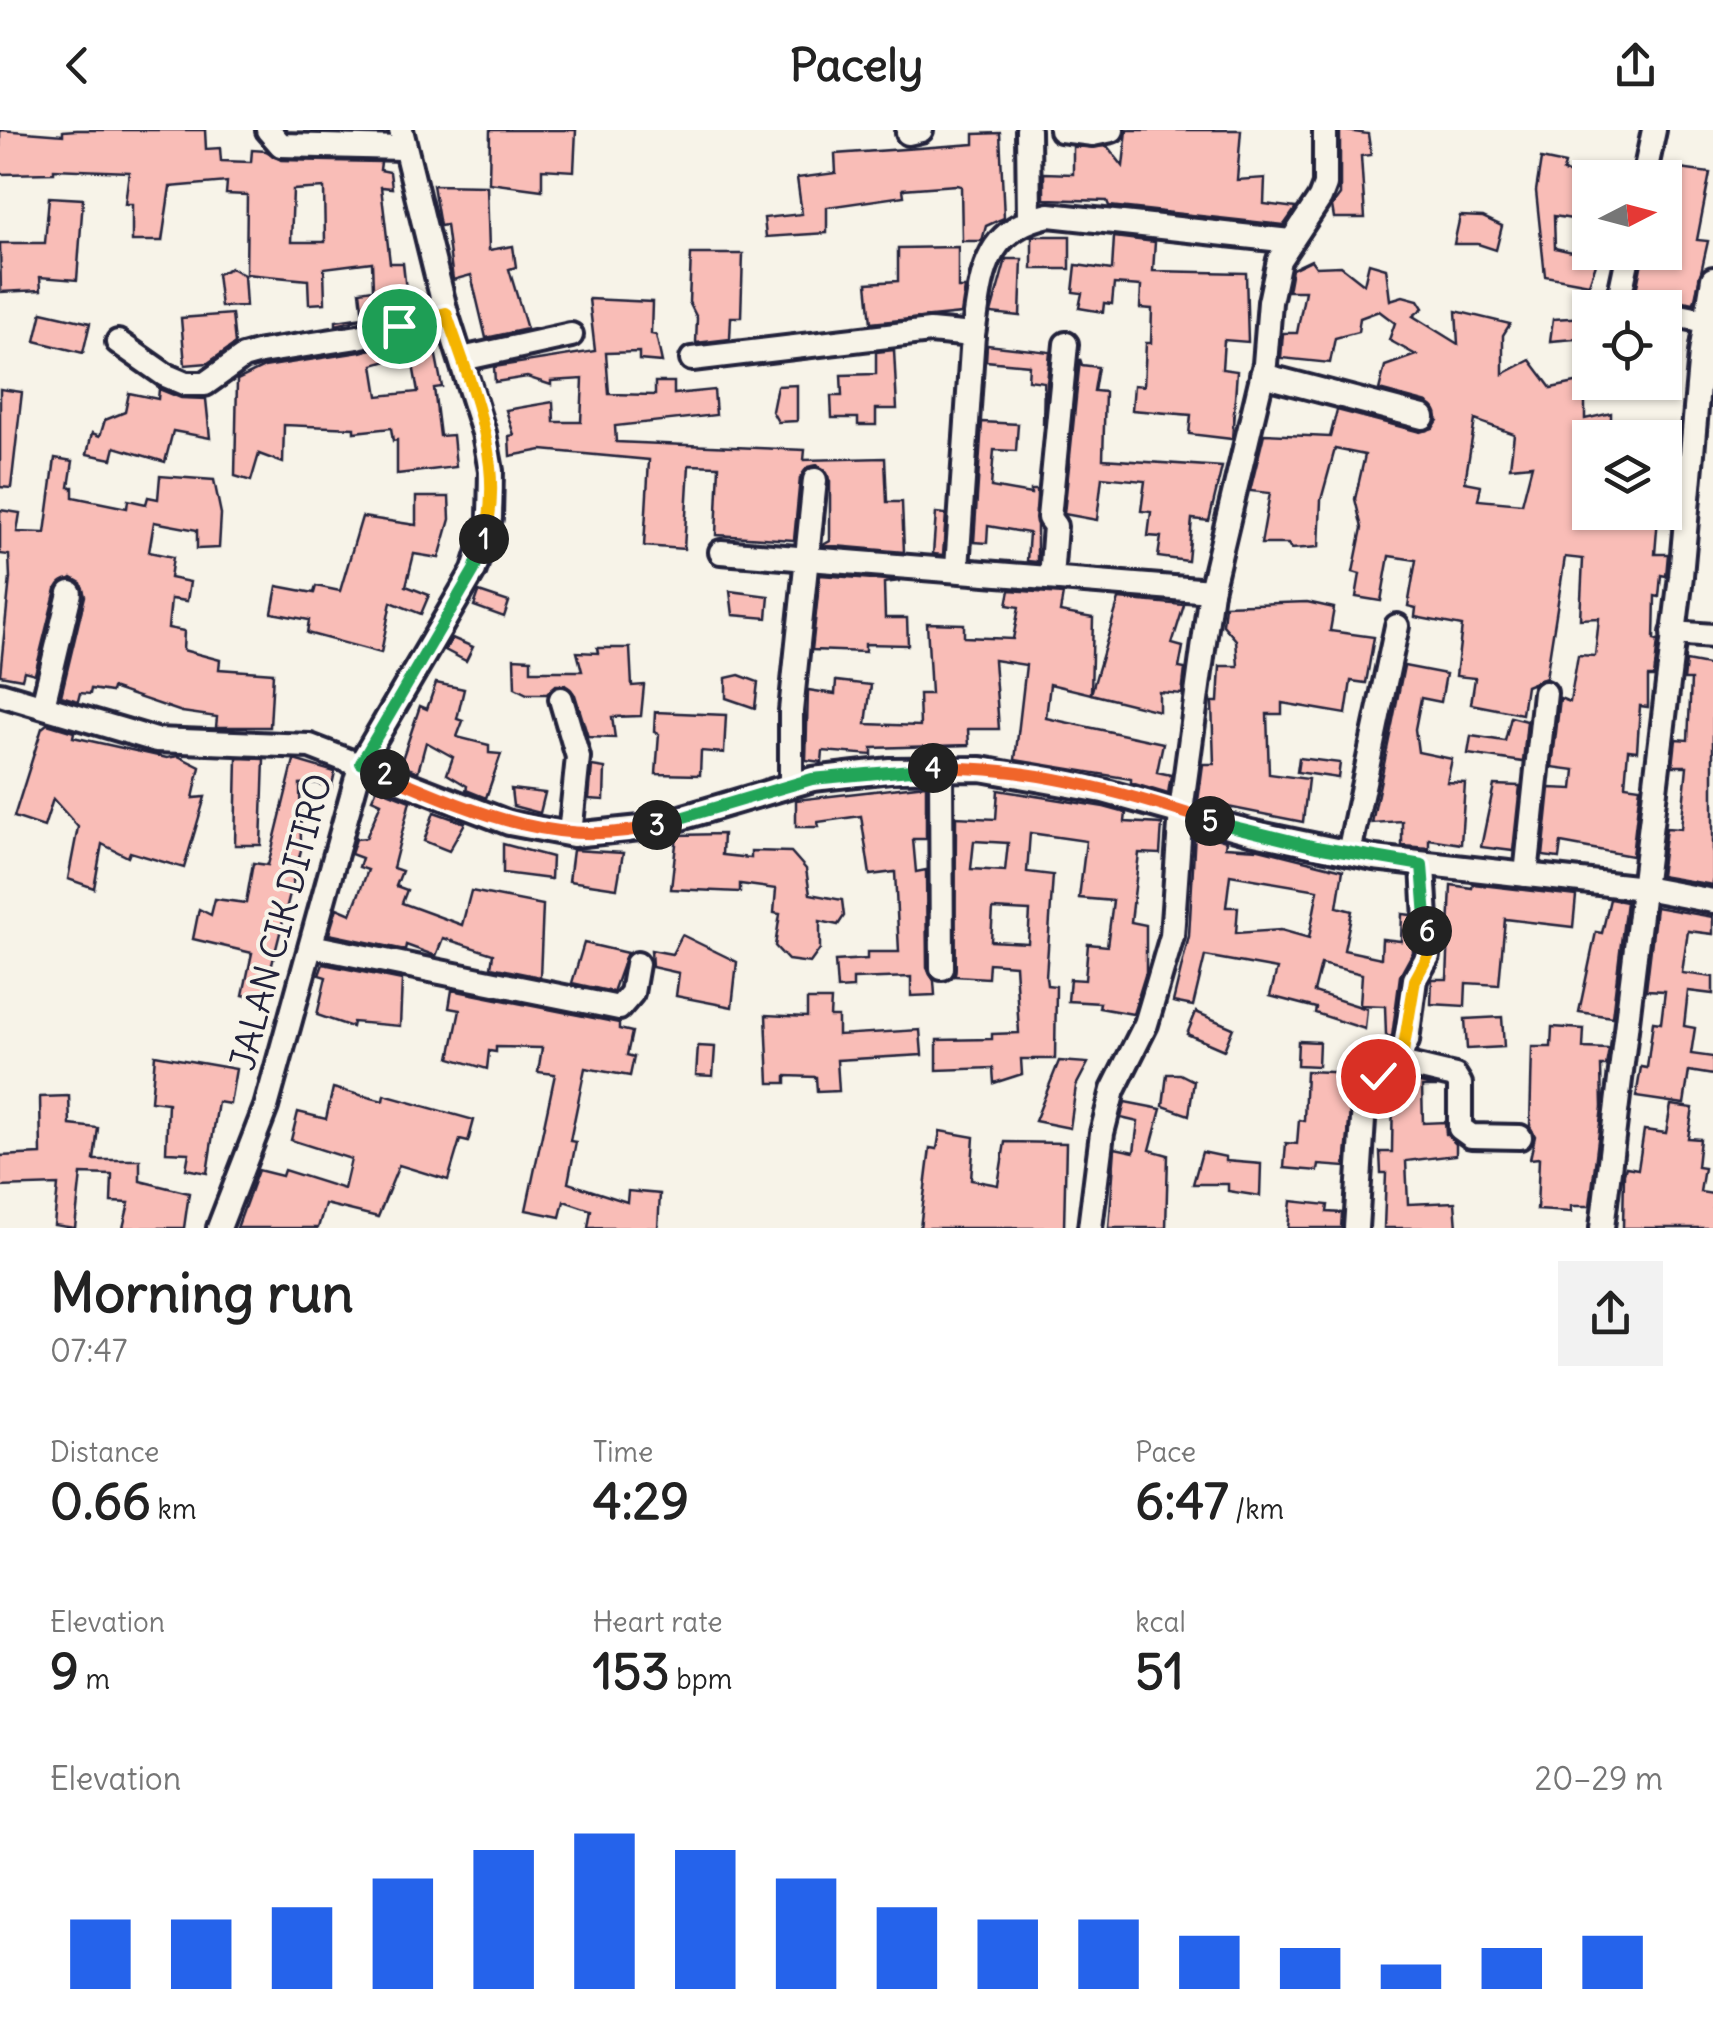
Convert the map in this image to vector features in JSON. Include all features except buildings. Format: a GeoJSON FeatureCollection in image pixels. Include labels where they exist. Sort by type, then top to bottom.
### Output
{"type":"FeatureCollection","features":[{"type":"Feature","properties":{"kind":"street"},"geometry":{"type":"LineString","coordinates":[[268,130],[281,145],[402,139]]}},
{"type":"Feature","properties":{"kind":"street"},"geometry":{"type":"LineString","coordinates":[[1028,130],[1028,219]]}},
{"type":"Feature","properties":{"kind":"street"},"geometry":{"type":"LineString","coordinates":[[1061,130],[1093,134],[1112,130]]}},
{"type":"Feature","properties":{"kind":"street"},"geometry":{"type":"LineString","coordinates":[[1090,1228],[1102,1133],[1113,1090],[1146,1024],[1172,936],[1181,811],[1211,591],[1262,375],[1279,260],[1325,185],[1325,130]]}},
{"type":"Feature","properties":{"kind":"street"},"geometry":{"type":"LineString","coordinates":[[1648,160],[1654,130]]}},
{"type":"Feature","properties":{"kind":"street","name":"JALAN CIK DITIRO"},"geometry":{"type":"LineString","coordinates":[[219,1228],[266,1107],[361,763],[474,570],[490,518],[492,471],[446,313],[402,139]]}},
{"type":"Feature","properties":{"kind":"street"},"geometry":{"type":"LineString","coordinates":[[957,568],[973,335],[984,267],[993,247],[1028,219],[1048,215],[1290,241]]}},
{"type":"Feature","properties":{"kind":"street"},"geometry":{"type":"LineString","coordinates":[[1602,1228],[1710,300],[1682,308]]}},
{"type":"Feature","properties":{"kind":"street"},"geometry":{"type":"LineString","coordinates":[[118,342],[165,375],[186,384],[205,384],[243,357],[358,336],[446,313]]}},
{"type":"Feature","properties":{"kind":"street"},"geometry":{"type":"LineString","coordinates":[[692,359],[930,331],[973,335]]}},
{"type":"Feature","properties":{"kind":"street"},"geometry":{"type":"LineString","coordinates":[[462,359],[571,335]]}},
{"type":"Feature","properties":{"kind":"street"},"geometry":{"type":"LineString","coordinates":[[1052,578],[1055,526],[1049,518],[1066,344]]}},
{"type":"Feature","properties":{"kind":"street"},"geometry":{"type":"LineString","coordinates":[[1262,375],[1423,417]]}},
{"type":"Feature","properties":{"kind":"street"},"geometry":{"type":"LineString","coordinates":[[791,784],[791,710],[815,480]]}},
{"type":"Feature","properties":{"kind":"street"},"geometry":{"type":"LineString","coordinates":[[721,552],[806,562],[957,568],[1211,591]]}},
{"type":"Feature","properties":{"kind":"street"},"geometry":{"type":"LineString","coordinates":[[43,706],[70,594]]}},
{"type":"Feature","properties":{"kind":"street"},"geometry":{"type":"LineString","coordinates":[[1349,853],[1397,626]]}},
{"type":"Feature","properties":{"kind":"street"},"geometry":{"type":"LineString","coordinates":[[1673,632],[1713,636]]}},
{"type":"Feature","properties":{"kind":"street"},"geometry":{"type":"LineString","coordinates":[[1526,875],[1545,693]]}},
{"type":"Feature","properties":{"kind":"street"},"geometry":{"type":"LineString","coordinates":[[0,694],[156,740],[201,745],[282,742],[361,763],[509,823],[570,834],[650,827],[791,784],[890,770],[981,768],[1181,811],[1250,832],[1349,853],[1422,865],[1644,888],[1713,901]]}},
{"type":"Feature","properties":{"kind":"street"},"geometry":{"type":"LineString","coordinates":[[561,699],[578,757],[570,834]]}},
{"type":"Feature","properties":{"kind":"street"},"geometry":{"type":"LineString","coordinates":[[941,768],[942,968]]}},
{"type":"Feature","properties":{"kind":"street"},"geometry":{"type":"LineString","coordinates":[[1356,1228],[1364,1090],[1396,1062],[1407,1041],[1415,980],[1428,956],[1422,865]]}},
{"type":"Feature","properties":{"kind":"street"},"geometry":{"type":"LineString","coordinates":[[311,946],[619,1008],[632,994],[637,964]]}},
{"type":"Feature","properties":{"kind":"street"},"geometry":{"type":"LineString","coordinates":[[1396,1062],[1456,1076],[1460,1084],[1460,1128],[1471,1136],[1520,1137]]}},
{"type":"Feature","properties":{"kind":"route"},"geometry":{"type":"LineString","coordinates":[[399,326],[446,313],[484,432],[492,471],[490,518],[474,570],[361,763],[509,823],[573,835],[650,827],[812,779],[890,770],[981,768],[1103,791],[1298,843],[1422,865],[1428,956],[1415,980],[1403,1052],[1378,1076]]}}]}
